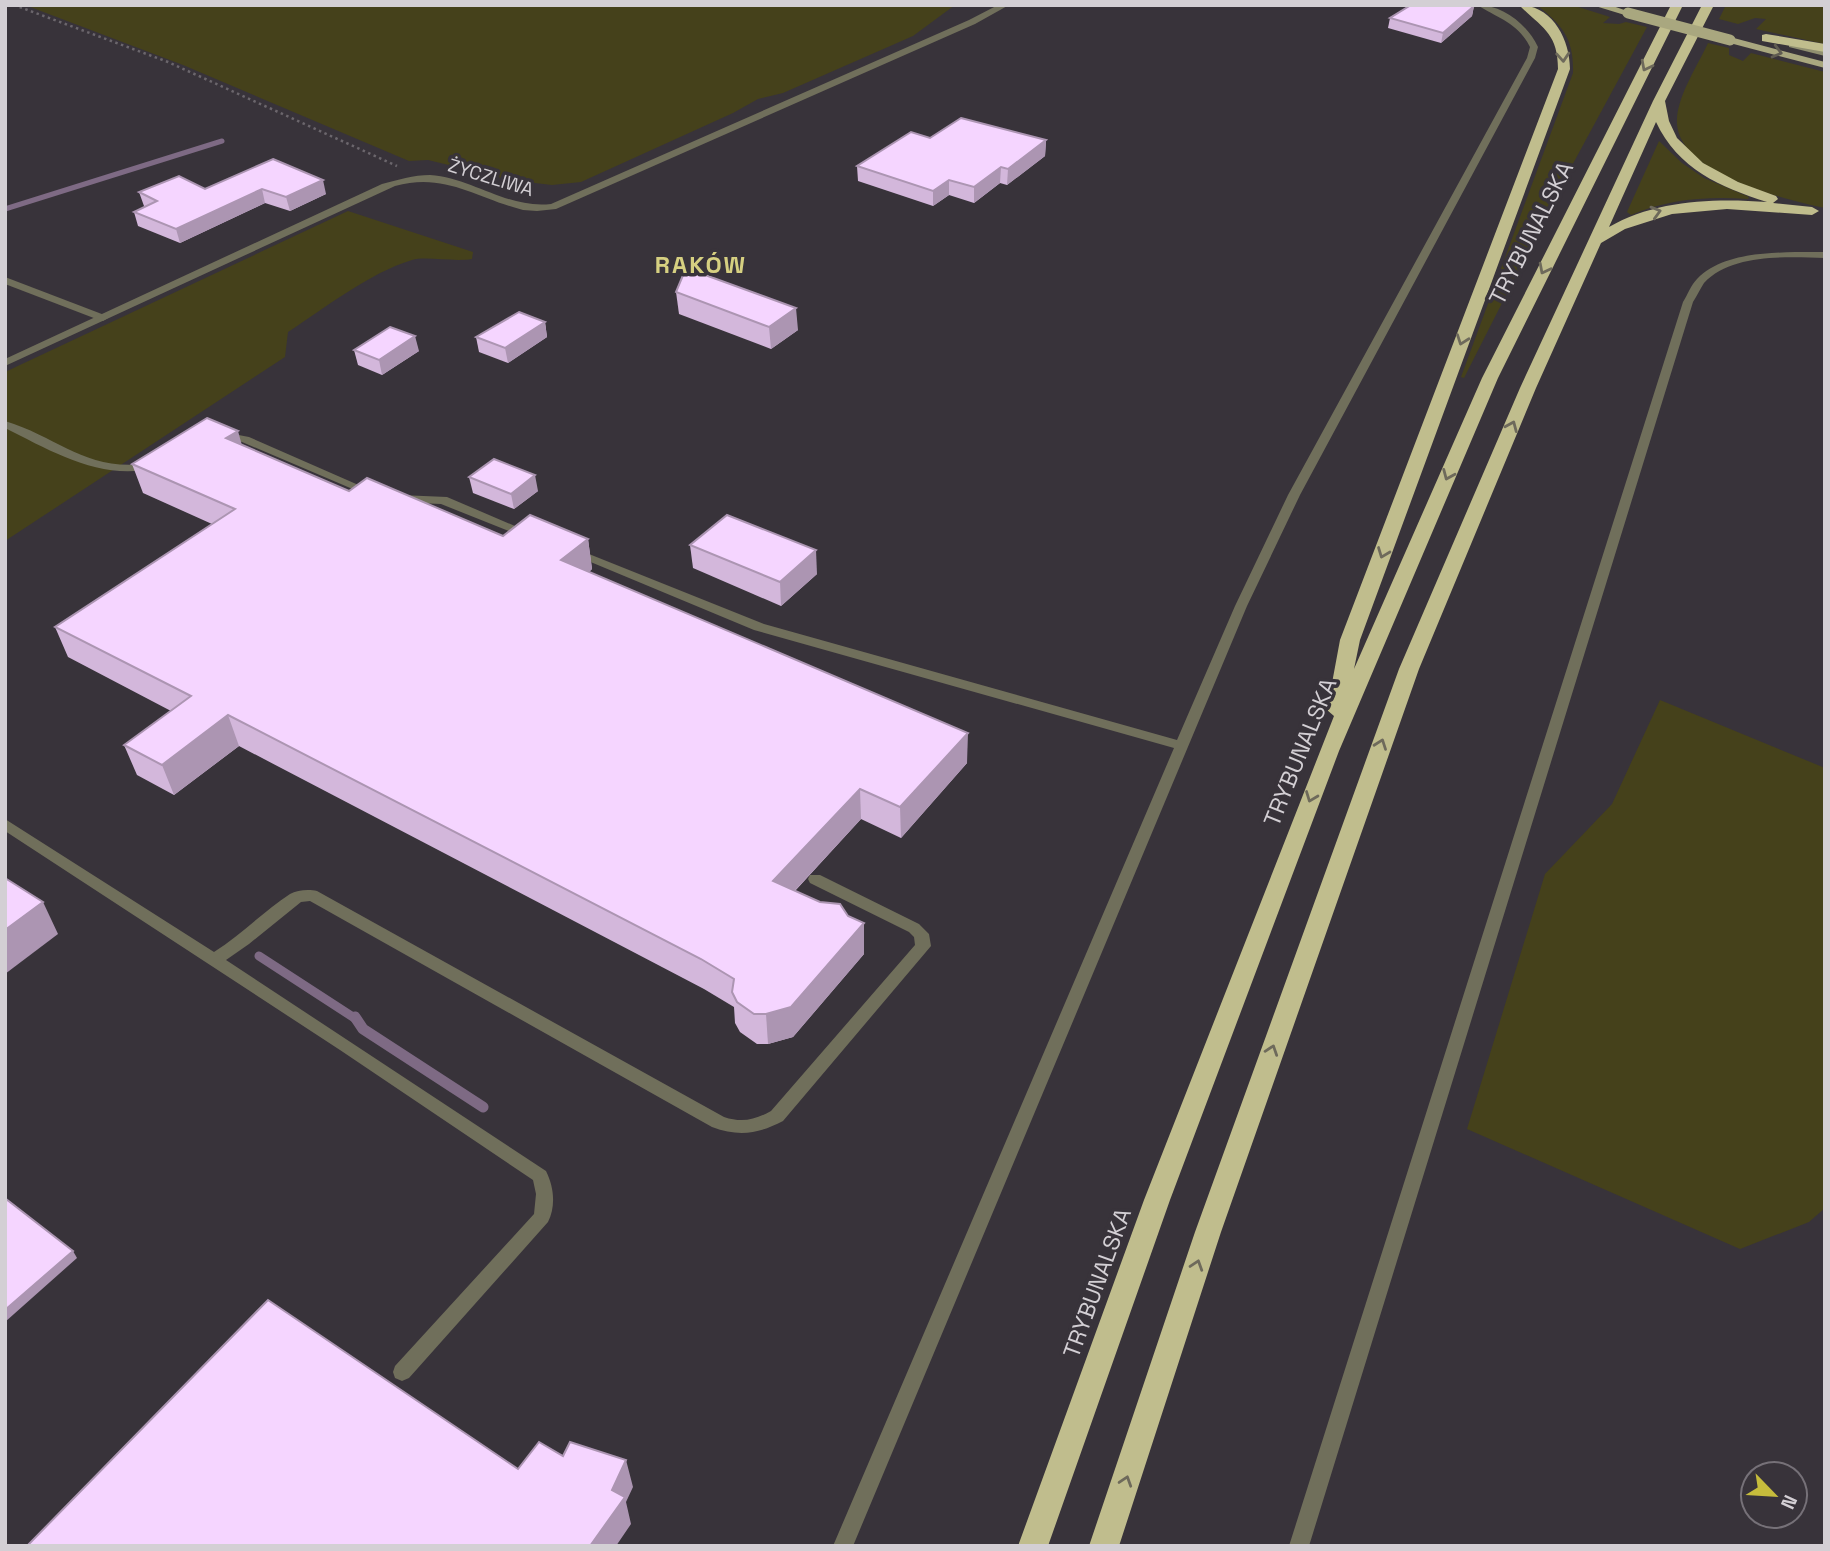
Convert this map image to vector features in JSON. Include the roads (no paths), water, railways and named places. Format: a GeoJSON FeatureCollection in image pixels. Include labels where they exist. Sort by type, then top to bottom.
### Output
{"type":"FeatureCollection","features":[{"type":"Feature","properties":{"kind":"highway"},"geometry":{"type":"LineString","coordinates":[[1329,751],[1350,640],[1563,69],[1564,57],[1557,33],[1548,22],[1525,5]]}},
{"type":"Feature","properties":{"kind":"highway","name":"TRYBUNALSKA"},"geometry":{"type":"LineString","coordinates":[[1033,1546],[1157,1200],[1329,751],[1490,378],[1677,5]]}},
{"type":"Feature","properties":{"kind":"highway"},"geometry":{"type":"LineString","coordinates":[[1104,1546],[1252,1105],[1409,669],[1528,388],[1659,101],[1708,5]]}},
{"type":"Feature","properties":{"kind":"highway"},"geometry":{"type":"LineString","coordinates":[[1766,37],[1825,51]]}},
{"type":"Feature","properties":{"kind":"highway"},"geometry":{"type":"LineString","coordinates":[[1659,101],[1665,127],[1673,142],[1690,162],[1745,190],[1818,213]]}},
{"type":"Feature","properties":{"kind":"highway"},"geometry":{"type":"LineString","coordinates":[[1595,241],[1634,220],[1674,208],[1738,204],[1818,213]]}},
{"type":"Feature","properties":{"kind":"main road"},"geometry":{"type":"LineString","coordinates":[[1597,5],[1825,65]]}},
{"type":"Feature","properties":{"kind":"main road"},"geometry":{"type":"LineString","coordinates":[[1643,5],[1766,37]]}},
{"type":"Feature","properties":{"kind":"street","name":"ŻYCZLIWA"},"geometry":{"type":"LineString","coordinates":[[5,363],[385,186],[412,179],[445,180],[525,209],[553,208],[972,22],[1004,5]]}},
{"type":"Feature","properties":{"kind":"street"},"geometry":{"type":"LineString","coordinates":[[843,1546],[1241,607],[1294,495],[1531,58],[1534,47],[1521,27],[1512,19],[1481,5]]}},
{"type":"Feature","properties":{"kind":"street"},"geometry":{"type":"LineString","coordinates":[[1299,1546],[1688,302],[1703,278],[1726,265],[1757,257],[1825,255]]}},
{"type":"Feature","properties":{"kind":"street"},"geometry":{"type":"LineString","coordinates":[[5,280],[103,318]]}},
{"type":"Feature","properties":{"kind":"street"},"geometry":{"type":"LineString","coordinates":[[5,424],[111,469],[133,470],[161,462]]}},
{"type":"Feature","properties":{"kind":"street"},"geometry":{"type":"LineString","coordinates":[[209,437],[222,435],[245,439],[385,499],[443,500],[759,627],[1183,746]]}},
{"type":"Feature","properties":{"kind":"street"},"geometry":{"type":"LineString","coordinates":[[5,824],[540,1176],[545,1194],[542,1217],[402,1372]]}},
{"type":"Feature","properties":{"kind":"street"},"geometry":{"type":"LineString","coordinates":[[214,960],[244,940],[297,897],[312,895],[718,1122],[732,1128],[746,1129],[777,1116],[923,946],[921,934],[914,928],[815,879]]}},
{"type":"Feature","properties":{"kind":"waterway"},"geometry":{"type":"LineString","coordinates":[[5,209],[222,141]]}},
{"type":"Feature","properties":{"kind":"waterway"},"geometry":{"type":"LineString","coordinates":[[259,956],[356,1019]]}},
{"type":"Feature","properties":{"kind":"waterway"},"geometry":{"type":"LineString","coordinates":[[355,1017],[363,1029],[483,1107]]}},
{"type":"Feature","properties":{"kind":"district","name":"RAKÓW"},"geometry":{"type":"Point","coordinates":[701,265]}}]}
